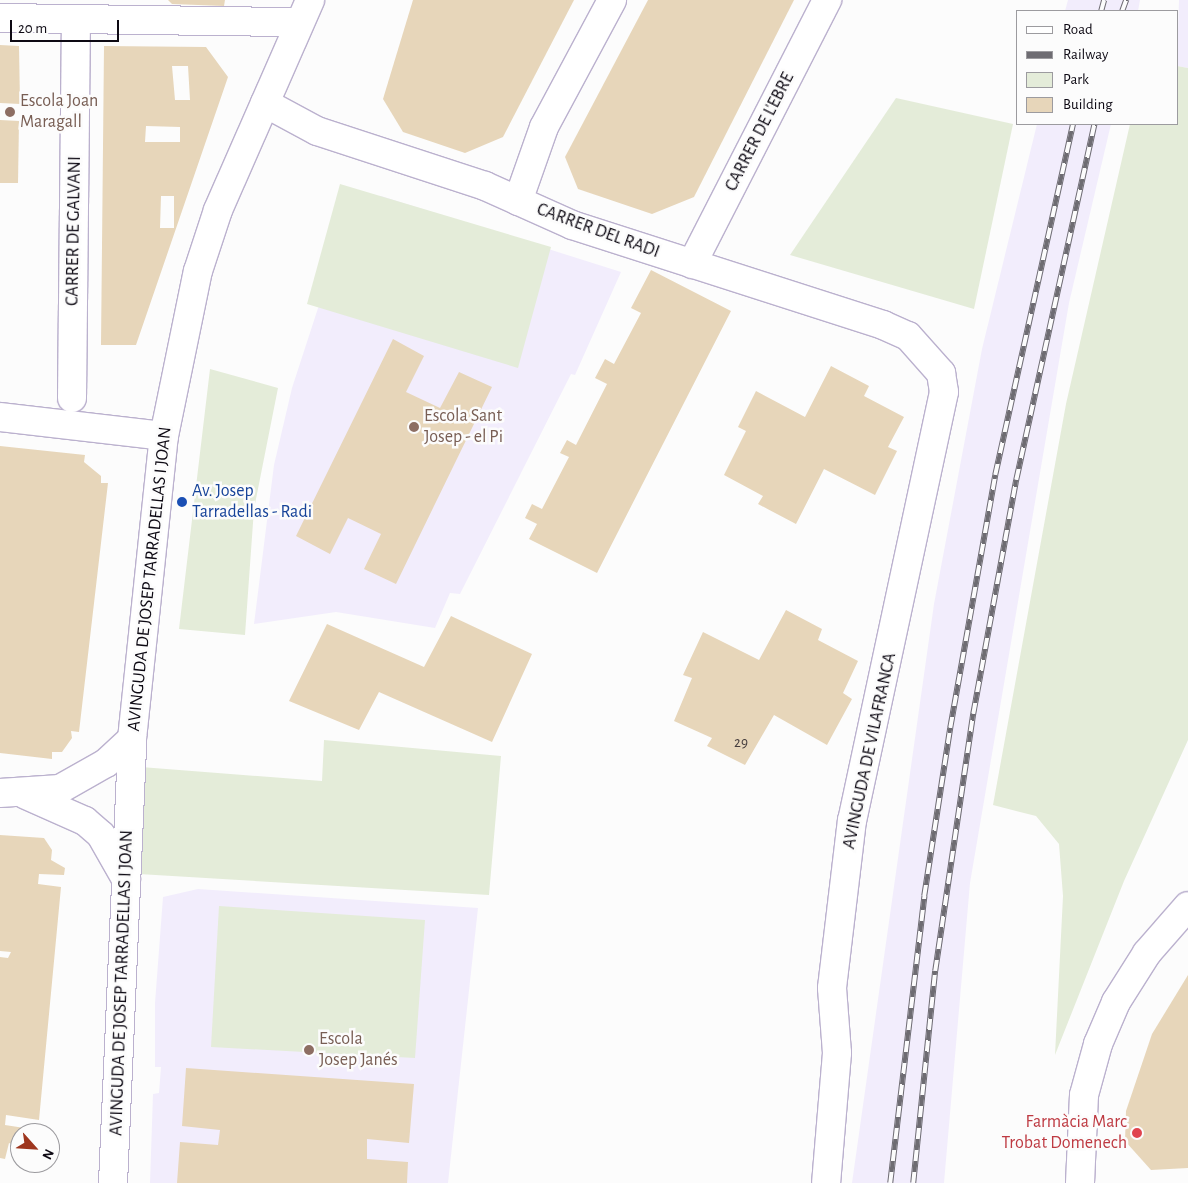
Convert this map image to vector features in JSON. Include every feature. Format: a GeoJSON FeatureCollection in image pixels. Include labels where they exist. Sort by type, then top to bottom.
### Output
{"type":"FeatureCollection","features":[{"type":"Feature","properties":{"kind":"street"},"geometry":{"type":"LineString","coordinates":[[518,201],[544,127],[612,0]]}},
{"type":"Feature","properties":{"kind":"street","name":"CARRER DE L'EBRE"},"geometry":{"type":"LineString","coordinates":[[692,264],[827,0]]}},
{"type":"Feature","properties":{"kind":"street"},"geometry":{"type":"LineString","coordinates":[[0,18],[120,10],[304,11]]}},
{"type":"Feature","properties":{"kind":"street","name":"AVINGUDA DE JOSEP TARRADELLAS I JOAN"},"geometry":{"type":"LineString","coordinates":[[113,1183],[132,739],[164,436],[198,271],[218,210],[304,11]]}},
{"type":"Feature","properties":{"kind":"street","name":"CARRER DE GALVANI"},"geometry":{"type":"LineString","coordinates":[[72,398],[76,33]]}},
{"type":"Feature","properties":{"kind":"street","name":"CARRER DEL RADI"},"geometry":{"type":"LineString","coordinates":[[265,103],[317,131],[518,201],[572,225],[883,325],[908,336],[930,356]]}},
{"type":"Feature","properties":{"kind":"street","name":"AVINGUDA DE VILAFRANCA"},"geometry":{"type":"LineString","coordinates":[[826,1183],[838,1053],[832,988],[852,820],[944,392],[941,373],[930,356]]}},
{"type":"Feature","properties":{"kind":"street"},"geometry":{"type":"LineString","coordinates":[[0,417],[164,436]]}},
{"type":"Feature","properties":{"kind":"street"},"geometry":{"type":"LineString","coordinates":[[12,794],[60,789],[83,778],[132,739]]}},
{"type":"Feature","properties":{"kind":"street"},"geometry":{"type":"LineString","coordinates":[[12,794],[85,821],[100,835],[126,878]]}},
{"type":"Feature","properties":{"kind":"street"},"geometry":{"type":"LineString","coordinates":[[1080,1183],[1084,1095],[1098,1044],[1116,1002],[1147,953],[1188,906]]}},
{"type":"Feature","properties":{"kind":"shaded area"},"geometry":{"type":"Polygon","coordinates":[[[1068,0],[1140,0],[1138,10],[1065,10],[1068,0]]]}},
{"type":"Feature","properties":{"kind":"shaded area"},"geometry":{"type":"Polygon","coordinates":[[[1179,0],[1188,0],[1188,68],[1178,66],[1179,0]]]}},
{"type":"Feature","properties":{"kind":"shaded area"},"geometry":{"type":"Polygon","coordinates":[[[1037,125],[1111,125],[1069,303],[970,883],[944,1183],[852,1183],[934,604],[982,349],[1037,125]]]}},
{"type":"Feature","properties":{"kind":"shaded area","name":"Escola Sant Josep - el Pi"},"geometry":{"type":"Polygon","coordinates":[[[381,196],[621,272],[575,375],[571,374],[460,594],[450,593],[435,628],[336,612],[254,624],[274,465],[292,388],[349,213],[381,196]]]}},
{"type":"Feature","properties":{"kind":"shaded area","name":"Escola Josep Janés"},"geometry":{"type":"Polygon","coordinates":[[[198,889],[478,908],[448,1183],[150,1183],[153,1094],[159,1093],[161,1067],[155,1067],[155,1003],[163,897],[198,889]]]}},
{"type":"Feature","properties":{"kind":"green space"},"geometry":{"type":"Polygon","coordinates":[[[1178,66],[1188,68],[1188,740],[1124,881],[1055,1055],[1063,896],[1059,844],[1036,816],[993,805],[1066,404],[1130,125],[1178,125],[1178,66]]]}},
{"type":"Feature","properties":{"kind":"green space"},"geometry":{"type":"Polygon","coordinates":[[[896,98],[1013,124],[974,309],[790,255],[896,98]]]}},
{"type":"Feature","properties":{"kind":"green space"},"geometry":{"type":"Polygon","coordinates":[[[340,184],[551,247],[518,368],[307,304],[340,184]]]}},
{"type":"Feature","properties":{"kind":"green space"},"geometry":{"type":"Polygon","coordinates":[[[210,369],[278,388],[254,509],[245,635],[179,629],[210,369]]]}},
{"type":"Feature","properties":{"kind":"green space"},"geometry":{"type":"Polygon","coordinates":[[[324,740],[501,756],[489,895],[122,873],[128,766],[322,781],[324,740]]]}},
{"type":"Feature","properties":{"kind":"green space"},"geometry":{"type":"Polygon","coordinates":[[[219,906],[425,920],[415,1058],[211,1047],[219,906]]]}},
{"type":"Feature","properties":{"kind":"building"},"geometry":{"type":"Polygon","coordinates":[[[168,0],[225,0],[224,6],[172,4],[168,0]]]}},
{"type":"Feature","properties":{"kind":"building"},"geometry":{"type":"Polygon","coordinates":[[[413,0],[574,0],[503,137],[465,153],[403,132],[383,99],[413,0]]]}},
{"type":"Feature","properties":{"kind":"building"},"geometry":{"type":"Polygon","coordinates":[[[648,0],[794,0],[694,197],[652,214],[578,189],[565,157],[648,0]]]}},
{"type":"Feature","properties":{"kind":"building"},"geometry":{"type":"Polygon","coordinates":[[[0,45],[19,46],[20,104],[0,103],[0,45]]]}},
{"type":"Feature","properties":{"kind":"building"},"geometry":{"type":"Polygon","coordinates":[[[104,46],[206,47],[228,77],[136,345],[101,345],[104,46]],[[172,66],[175,100],[190,100],[188,66],[172,66]],[[146,126],[145,142],[180,142],[180,127],[146,126]],[[161,196],[160,228],[174,228],[174,196],[161,196]]]}},
{"type":"Feature","properties":{"kind":"building"},"geometry":{"type":"Polygon","coordinates":[[[0,120],[19,121],[18,183],[0,183],[0,120]]]}},
{"type":"Feature","properties":{"kind":"building"},"geometry":{"type":"Polygon","coordinates":[[[651,270],[731,311],[597,573],[529,539],[537,524],[525,518],[532,504],[542,509],[569,457],[560,453],[567,440],[576,445],[607,384],[595,378],[605,359],[614,364],[641,313],[631,308],[651,270]]]}},
{"type":"Feature","properties":{"kind":"building"},"geometry":{"type":"Polygon","coordinates":[[[393,339],[424,356],[406,392],[440,408],[459,372],[492,387],[396,584],[364,569],[381,534],[348,518],[330,554],[296,536],[393,339]]]}},
{"type":"Feature","properties":{"kind":"building"},"geometry":{"type":"Polygon","coordinates":[[[831,366],[869,386],[864,396],[904,417],[888,447],[897,451],[875,495],[824,469],[796,524],[758,504],[763,496],[724,475],[746,431],[738,427],[756,391],[805,417],[831,366]]]}},
{"type":"Feature","properties":{"kind":"building"},"geometry":{"type":"Polygon","coordinates":[[[0,446],[85,455],[84,462],[101,476],[101,483],[108,483],[79,732],[71,731],[72,738],[62,752],[52,752],[52,759],[0,753],[0,446]]]}},
{"type":"Feature","properties":{"kind":"building"},"geometry":{"type":"Polygon","coordinates":[[[786,610],[822,629],[818,640],[858,661],[843,693],[852,699],[827,745],[774,715],[745,765],[707,746],[712,738],[674,721],[692,678],[683,675],[703,632],[759,660],[786,610]]]}},
{"type":"Feature","properties":{"kind":"building"},"geometry":{"type":"Polygon","coordinates":[[[451,616],[532,654],[492,742],[379,692],[359,730],[289,701],[327,624],[424,667],[451,616]]]}},
{"type":"Feature","properties":{"kind":"building"},"geometry":{"type":"Polygon","coordinates":[[[0,835],[44,838],[52,850],[51,860],[65,868],[64,875],[39,874],[38,884],[61,887],[39,1120],[6,1115],[5,1125],[10,1126],[10,1143],[5,1159],[0,1158],[0,957],[8,958],[11,952],[0,951],[0,835]]]}},
{"type":"Feature","properties":{"kind":"building"},"geometry":{"type":"Polygon","coordinates":[[[1188,975],[1188,1168],[1151,1170],[1125,1141],[1126,1111],[1152,1034],[1188,975]]]}},
{"type":"Feature","properties":{"kind":"building"},"geometry":{"type":"Polygon","coordinates":[[[186,1068],[414,1084],[409,1143],[367,1139],[367,1159],[408,1162],[407,1183],[177,1183],[180,1142],[218,1145],[220,1130],[182,1126],[186,1068]]]}},
{"type":"Feature","properties":{"kind":"railway"},"geometry":{"type":"LineString","coordinates":[[1101,10],[1104,0]]}},
{"type":"Feature","properties":{"kind":"railway"},"geometry":{"type":"LineString","coordinates":[[1122,10],[1126,0]]}},
{"type":"Feature","properties":{"kind":"railway"},"geometry":{"type":"LineString","coordinates":[[890,1183],[924,896],[950,728],[995,475],[1073,125]]}},
{"type":"Feature","properties":{"kind":"railway"},"geometry":{"type":"LineString","coordinates":[[913,1183],[935,971],[973,714],[1016,480],[1094,125]]}},
{"type":"Feature","properties":{"kind":"place","name":"Escola Joan Maragall"},"geometry":{"type":"Point","coordinates":[10,112]}},
{"type":"Feature","properties":{"kind":"place","name":"Escola Sant Josep - el Pi"},"geometry":{"type":"Point","coordinates":[414,427]}},
{"type":"Feature","properties":{"kind":"place","name":"Av. Josep Tarradellas - Radi"},"geometry":{"type":"Point","coordinates":[182,502]}},
{"type":"Feature","properties":{"kind":"place","name":"Escola Josep Janés"},"geometry":{"type":"Point","coordinates":[309,1050]}},
{"type":"Feature","properties":{"kind":"place","name":"Farmàcia Marc Trobat Domenech"},"geometry":{"type":"Point","coordinates":[1137,1133]}}]}
